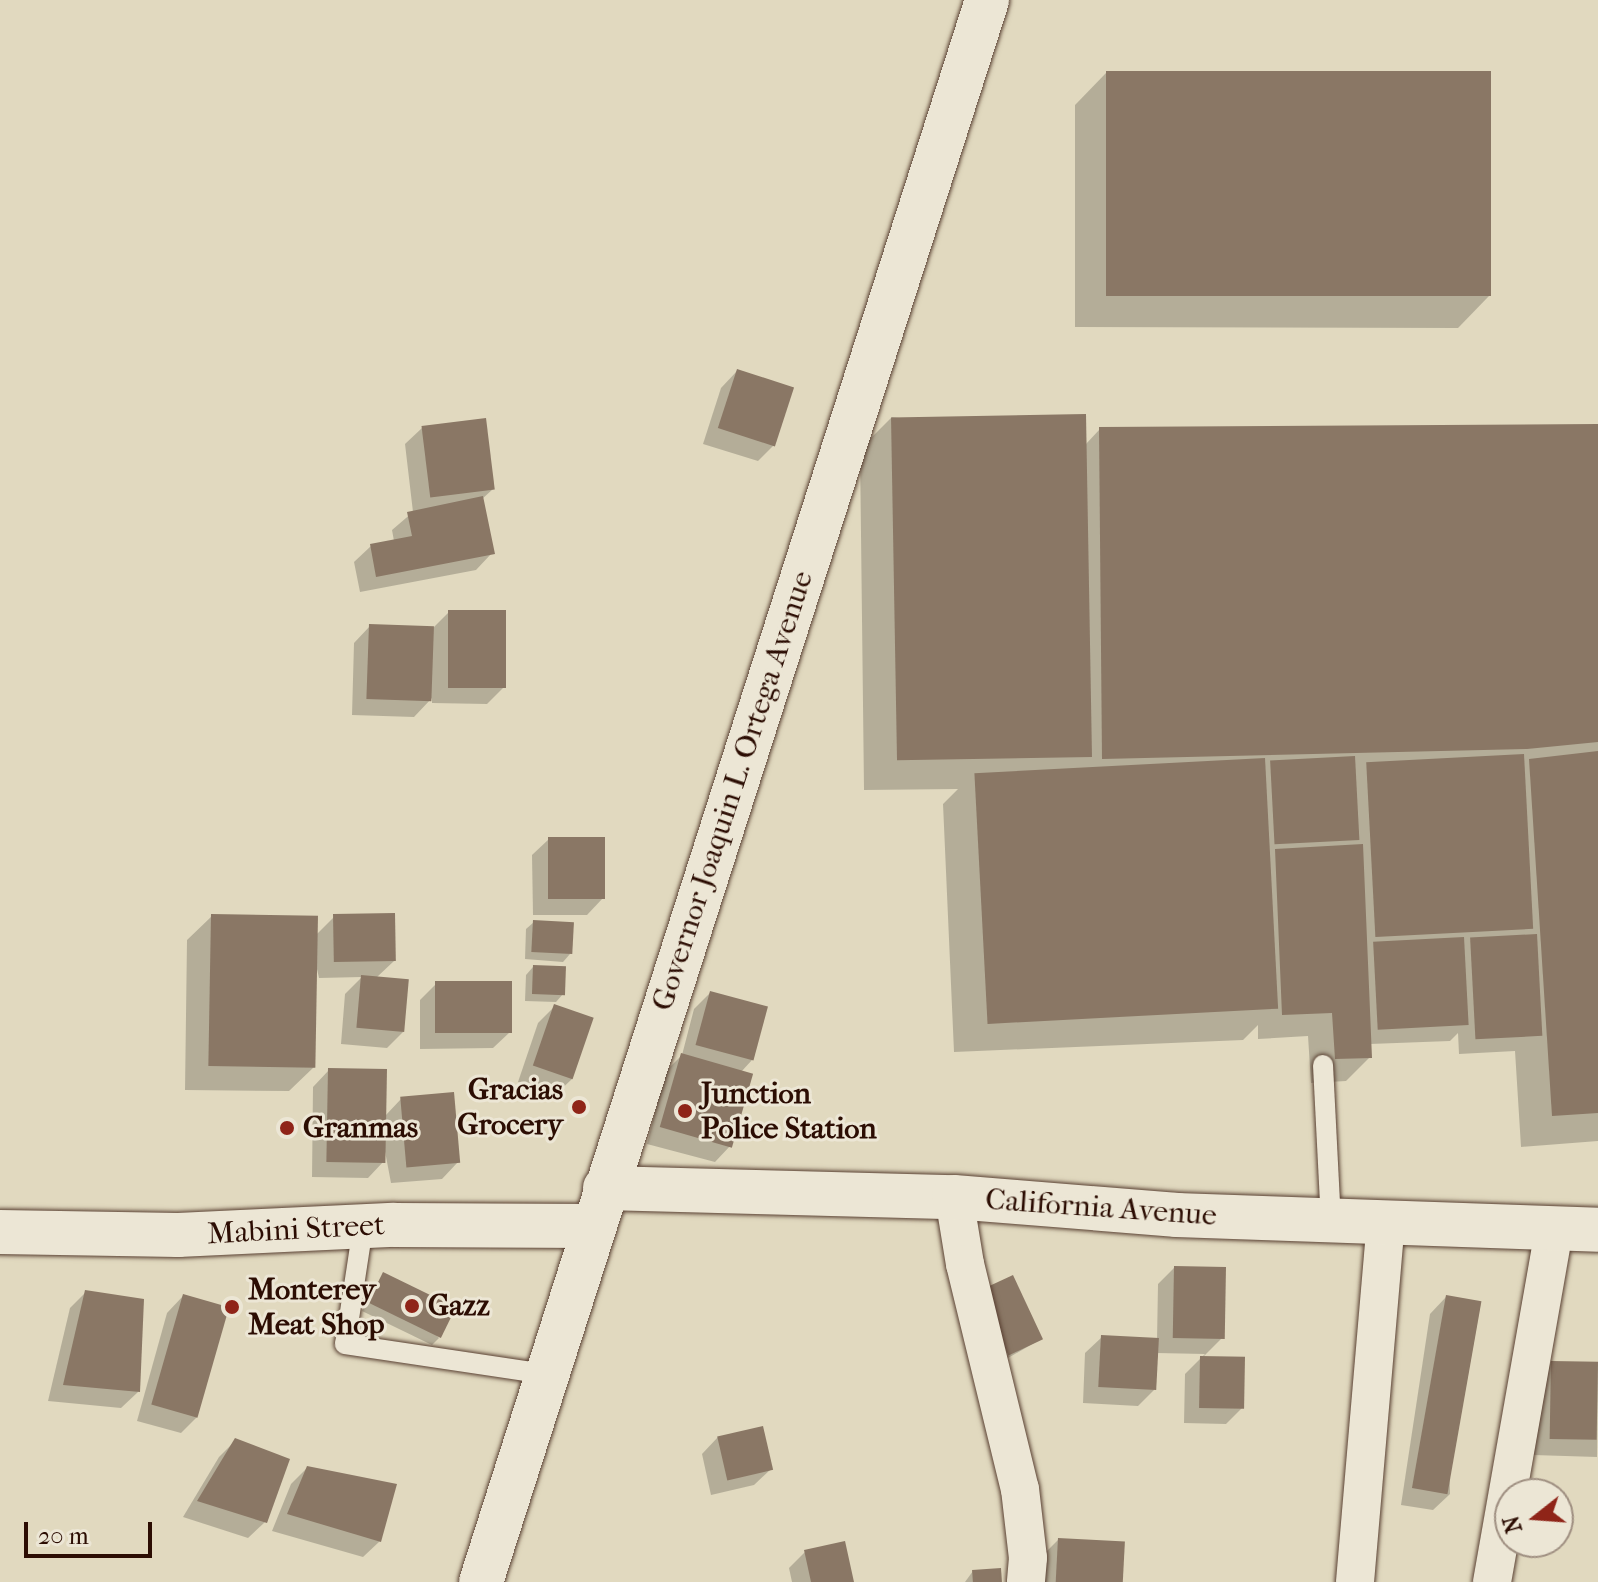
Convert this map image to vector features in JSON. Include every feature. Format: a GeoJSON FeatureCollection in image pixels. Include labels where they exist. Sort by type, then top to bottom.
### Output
{"type":"FeatureCollection","features":[{"type":"Feature","properties":{"kind":"main road","name":"Governor Joaquin L. Ortega Avenue"},"geometry":{"type":"LineString","coordinates":[[481,1582],[598,1207],[987,0]]}},
{"type":"Feature","properties":{"kind":"main road","name":"California Avenue"},"geometry":{"type":"LineString","coordinates":[[598,1207],[954,1197],[1331,1222],[1598,1230]]}},
{"type":"Feature","properties":{"kind":"main road","name":"Mabini Street"},"geometry":{"type":"LineString","coordinates":[[0,1232],[178,1235],[363,1227],[598,1207]]}},
{"type":"Feature","properties":{"kind":"street"},"geometry":{"type":"LineString","coordinates":[[954,1197],[1020,1489],[1028,1558],[1026,1582]]}},
{"type":"Feature","properties":{"kind":"street"},"geometry":{"type":"LineString","coordinates":[[1355,1582],[1386,1224]]}},
{"type":"Feature","properties":{"kind":"street"},"geometry":{"type":"LineString","coordinates":[[1492,1582],[1554,1229]]}},
{"type":"Feature","properties":{"kind":"lane"},"geometry":{"type":"LineString","coordinates":[[1323,1065],[1331,1222]]}},
{"type":"Feature","properties":{"kind":"lane"},"geometry":{"type":"LineString","coordinates":[[363,1227],[345,1344],[545,1374]]}},
{"type":"Feature","properties":{"kind":"building"},"geometry":{"type":"Polygon","coordinates":[[[1106,71],[1491,71],[1491,296],[1106,296],[1106,71]]]}},
{"type":"Feature","properties":{"kind":"building"},"geometry":{"type":"Polygon","coordinates":[[[737,369],[794,388],[775,447],[718,428],[737,369]]]}},
{"type":"Feature","properties":{"kind":"building"},"geometry":{"type":"Polygon","coordinates":[[[1086,414],[1092,757],[897,760],[891,417],[1086,414]]]}},
{"type":"Feature","properties":{"kind":"building"},"geometry":{"type":"Polygon","coordinates":[[[486,418],[495,489],[430,497],[421,426],[486,418]]]}},
{"type":"Feature","properties":{"kind":"building"},"geometry":{"type":"Polygon","coordinates":[[[1598,424],[1598,742],[1527,749],[1102,759],[1099,427],[1598,424]]]}},
{"type":"Feature","properties":{"kind":"building"},"geometry":{"type":"Polygon","coordinates":[[[483,496],[495,554],[376,577],[370,544],[412,536],[407,512],[483,496]]]}},
{"type":"Feature","properties":{"kind":"building"},"geometry":{"type":"Polygon","coordinates":[[[448,610],[506,610],[506,688],[448,688],[448,610]]]}},
{"type":"Feature","properties":{"kind":"building"},"geometry":{"type":"Polygon","coordinates":[[[369,624],[434,626],[431,701],[366,699],[369,624]]]}},
{"type":"Feature","properties":{"kind":"building"},"geometry":{"type":"Polygon","coordinates":[[[1598,751],[1598,1113],[1552,1116],[1529,759],[1598,751]]]}},
{"type":"Feature","properties":{"kind":"building"},"geometry":{"type":"Polygon","coordinates":[[[1524,754],[1533,929],[1375,937],[1366,762],[1524,754]]]}},
{"type":"Feature","properties":{"kind":"building"},"geometry":{"type":"Polygon","coordinates":[[[1355,756],[1359,840],[1275,844],[1270,760],[1355,756]]]}},
{"type":"Feature","properties":{"kind":"building"},"geometry":{"type":"Polygon","coordinates":[[[1265,758],[1278,1009],[988,1024],[974,773],[1265,758]]]}},
{"type":"Feature","properties":{"kind":"building"},"geometry":{"type":"Polygon","coordinates":[[[548,837],[605,837],[605,899],[548,899],[548,837]]]}},
{"type":"Feature","properties":{"kind":"building"},"geometry":{"type":"Polygon","coordinates":[[[1363,844],[1372,1058],[1335,1059],[1332,1013],[1282,1015],[1275,849],[1363,844]]]}},
{"type":"Feature","properties":{"kind":"building"},"geometry":{"type":"Polygon","coordinates":[[[395,913],[396,961],[334,962],[333,914],[395,913]]]}},
{"type":"Feature","properties":{"kind":"building"},"geometry":{"type":"Polygon","coordinates":[[[211,914],[318,916],[315,1068],[208,1066],[211,914]]]}},
{"type":"Feature","properties":{"kind":"building"},"geometry":{"type":"Polygon","coordinates":[[[533,920],[574,922],[572,954],[531,952],[533,920]]]}},
{"type":"Feature","properties":{"kind":"building"},"geometry":{"type":"Polygon","coordinates":[[[1537,934],[1542,1036],[1475,1039],[1470,938],[1537,934]]]}},
{"type":"Feature","properties":{"kind":"building"},"geometry":{"type":"Polygon","coordinates":[[[1464,937],[1469,1025],[1378,1030],[1373,942],[1464,937]]]}},
{"type":"Feature","properties":{"kind":"building"},"geometry":{"type":"Polygon","coordinates":[[[533,965],[566,966],[565,995],[532,994],[533,965]]]}},
{"type":"Feature","properties":{"kind":"building"},"geometry":{"type":"Polygon","coordinates":[[[361,975],[409,979],[404,1032],[356,1028],[361,975]]]}},
{"type":"Feature","properties":{"kind":"building"},"geometry":{"type":"Polygon","coordinates":[[[435,981],[512,981],[512,1033],[435,1033],[435,981]]]}},
{"type":"Feature","properties":{"kind":"building"},"geometry":{"type":"Polygon","coordinates":[[[710,991],[768,1007],[753,1061],[696,1045],[710,991]]]}},
{"type":"Feature","properties":{"kind":"building"},"geometry":{"type":"Polygon","coordinates":[[[554,1004],[594,1018],[573,1079],[533,1065],[554,1004]]]}},
{"type":"Feature","properties":{"kind":"building"},"geometry":{"type":"Polygon","coordinates":[[[681,1053],[753,1074],[732,1148],[660,1127],[681,1053]]]}},
{"type":"Feature","properties":{"kind":"building"},"geometry":{"type":"Polygon","coordinates":[[[328,1068],[387,1069],[385,1163],[326,1162],[328,1068]]]}},
{"type":"Feature","properties":{"kind":"building"},"geometry":{"type":"Polygon","coordinates":[[[454,1092],[460,1163],[406,1167],[400,1097],[454,1092]]]}},
{"type":"Feature","properties":{"kind":"building"},"geometry":{"type":"Polygon","coordinates":[[[1174,1266],[1226,1267],[1225,1339],[1173,1338],[1174,1266]]]}},
{"type":"Feature","properties":{"kind":"building","name":"Gazz"},"geometry":{"type":"Polygon","coordinates":[[[383,1272],[456,1308],[441,1338],[368,1303],[383,1272]]]}},
{"type":"Feature","properties":{"kind":"building"},"geometry":{"type":"Polygon","coordinates":[[[1013,1275],[1043,1339],[1009,1355],[979,1291],[1013,1275]]]}},
{"type":"Feature","properties":{"kind":"building"},"geometry":{"type":"Polygon","coordinates":[[[85,1290],[144,1299],[140,1392],[63,1385],[85,1290]]]}},
{"type":"Feature","properties":{"kind":"building"},"geometry":{"type":"Polygon","coordinates":[[[183,1294],[229,1307],[197,1418],[151,1405],[183,1294]]]}},
{"type":"Feature","properties":{"kind":"building"},"geometry":{"type":"Polygon","coordinates":[[[1446,1295],[1481,1301],[1447,1494],[1412,1488],[1446,1295]]]}},
{"type":"Feature","properties":{"kind":"building"},"geometry":{"type":"Polygon","coordinates":[[[1101,1335],[1159,1338],[1156,1390],[1098,1387],[1101,1335]]]}},
{"type":"Feature","properties":{"kind":"building"},"geometry":{"type":"Polygon","coordinates":[[[1200,1356],[1245,1357],[1244,1409],[1199,1408],[1200,1356]]]}},
{"type":"Feature","properties":{"kind":"building"},"geometry":{"type":"Polygon","coordinates":[[[1551,1361],[1598,1362],[1597,1440],[1550,1439],[1551,1361]]]}},
{"type":"Feature","properties":{"kind":"building"},"geometry":{"type":"Polygon","coordinates":[[[763,1426],[773,1470],[727,1480],[717,1437],[763,1426]]]}},
{"type":"Feature","properties":{"kind":"building"},"geometry":{"type":"Polygon","coordinates":[[[235,1438],[290,1459],[267,1523],[197,1501],[235,1438]]]}},
{"type":"Feature","properties":{"kind":"building"},"geometry":{"type":"Polygon","coordinates":[[[307,1466],[397,1484],[381,1542],[287,1514],[307,1466]]]}},
{"type":"Feature","properties":{"kind":"building"},"geometry":{"type":"Polygon","coordinates":[[[1058,1538],[1125,1542],[1123,1582],[1056,1582],[1058,1538]]]}},
{"type":"Feature","properties":{"kind":"building"},"geometry":{"type":"Polygon","coordinates":[[[845,1541],[854,1582],[811,1582],[804,1550],[845,1541]]]}},
{"type":"Feature","properties":{"kind":"building"},"geometry":{"type":"Polygon","coordinates":[[[1001,1568],[1002,1582],[973,1582],[972,1570],[1001,1568]]]}},
{"type":"Feature","properties":{"kind":"place","name":"Gracias Grocery"},"geometry":{"type":"Point","coordinates":[579,1107]}},
{"type":"Feature","properties":{"kind":"place","name":"Junction Police Station"},"geometry":{"type":"Point","coordinates":[685,1111]}},
{"type":"Feature","properties":{"kind":"place","name":"Granmas"},"geometry":{"type":"Point","coordinates":[287,1128]}},
{"type":"Feature","properties":{"kind":"place","name":"Gazz"},"geometry":{"type":"Point","coordinates":[412,1306]}},
{"type":"Feature","properties":{"kind":"place","name":"Monterey Meat Shop"},"geometry":{"type":"Point","coordinates":[232,1307]}}]}
